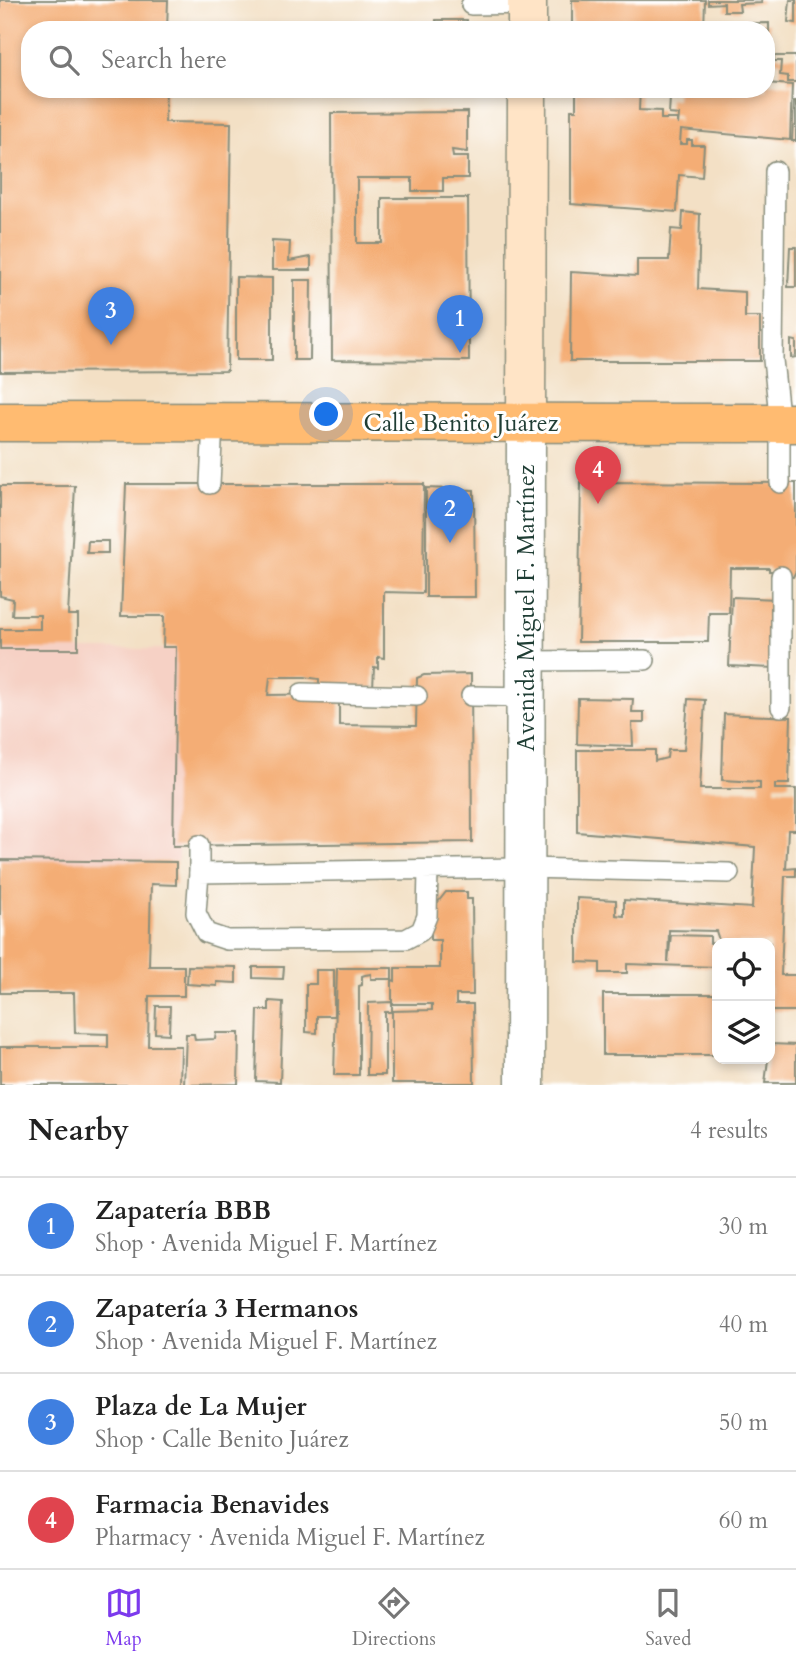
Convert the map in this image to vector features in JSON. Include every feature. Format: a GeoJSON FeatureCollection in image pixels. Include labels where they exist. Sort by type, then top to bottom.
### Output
{"type":"FeatureCollection","features":[{"type":"Feature","properties":{"kind":"main road","name":"Avenida Miguel F. Martínez"},"geometry":{"type":"LineString","coordinates":[[526,424],[527,98]]}},
{"type":"Feature","properties":{"kind":"main road","name":"Calle Benito Juárez"},"geometry":{"type":"LineString","coordinates":[[0,422],[788,424]]}},
{"type":"Feature","properties":{"kind":"street","name":"Avenida Miguel F. Martínez"},"geometry":{"type":"LineString","coordinates":[[526,424],[526,1085]]}},
{"type":"Feature","properties":{"kind":"lane"},"geometry":{"type":"LineString","coordinates":[[471,5],[527,11]]}},
{"type":"Feature","properties":{"kind":"lane"},"geometry":{"type":"LineString","coordinates":[[775,171],[773,360],[788,424],[780,483]]}},
{"type":"Feature","properties":{"kind":"lane"},"geometry":{"type":"LineString","coordinates":[[210,484],[213,422]]}},
{"type":"Feature","properties":{"kind":"lane"},"geometry":{"type":"LineString","coordinates":[[781,576],[781,707]]}},
{"type":"Feature","properties":{"kind":"lane"},"geometry":{"type":"LineString","coordinates":[[471,696],[526,679],[645,660]]}},
{"type":"Feature","properties":{"kind":"lane"},"geometry":{"type":"LineString","coordinates":[[302,693],[417,696]]}},
{"type":"Feature","properties":{"kind":"lane"},"geometry":{"type":"LineString","coordinates":[[199,845],[196,913],[206,933],[227,940],[406,939],[421,931],[427,916],[428,870]]}},
{"type":"Feature","properties":{"kind":"lane"},"geometry":{"type":"LineString","coordinates":[[199,873],[526,868],[729,873]]}},
{"type":"Feature","properties":{"kind":"shaded area"},"geometry":{"type":"Polygon","coordinates":[[[0,649],[179,649],[178,861],[0,861],[0,649]]]}},
{"type":"Feature","properties":{"kind":"building"},"geometry":{"type":"Polygon","coordinates":[[[0,0],[168,0],[167,21],[21,21],[21,98],[166,98],[165,122],[231,123],[227,371],[0,372],[0,0]]]}},
{"type":"Feature","properties":{"kind":"building"},"geometry":{"type":"Polygon","coordinates":[[[572,0],[705,0],[704,21],[572,21],[572,0]]]}},
{"type":"Feature","properties":{"kind":"building"},"geometry":{"type":"Polygon","coordinates":[[[708,0],[761,0],[762,3],[739,4],[740,11],[724,11],[724,3],[708,4],[708,0]]]}},
{"type":"Feature","properties":{"kind":"building"},"geometry":{"type":"Polygon","coordinates":[[[790,0],[796,0],[796,23],[788,22],[790,0]]]}},
{"type":"Feature","properties":{"kind":"building"},"geometry":{"type":"Polygon","coordinates":[[[436,20],[467,20],[467,21],[436,20]]]}},
{"type":"Feature","properties":{"kind":"building"},"geometry":{"type":"Polygon","coordinates":[[[775,56],[796,56],[796,82],[788,82],[788,76],[780,75],[781,61],[775,61],[775,56]]]}},
{"type":"Feature","properties":{"kind":"building"},"geometry":{"type":"Polygon","coordinates":[[[775,84],[792,85],[790,140],[681,130],[680,144],[687,144],[687,140],[692,140],[692,145],[704,145],[702,177],[679,175],[677,212],[571,204],[571,110],[576,110],[576,98],[640,98],[639,110],[661,111],[661,119],[677,119],[678,125],[679,115],[669,114],[670,98],[775,98],[775,84]]]}},
{"type":"Feature","properties":{"kind":"building"},"geometry":{"type":"Polygon","coordinates":[[[794,101],[796,141],[792,141],[794,101]]]}},
{"type":"Feature","properties":{"kind":"building"},"geometry":{"type":"Polygon","coordinates":[[[467,112],[467,152],[452,150],[453,157],[468,157],[468,178],[443,178],[443,191],[412,191],[412,178],[357,178],[357,243],[382,243],[382,198],[468,198],[469,361],[332,360],[331,113],[467,112]]]}},
{"type":"Feature","properties":{"kind":"building"},"geometry":{"type":"Polygon","coordinates":[[[683,212],[700,214],[698,289],[745,292],[745,317],[760,317],[760,361],[570,361],[571,272],[637,276],[637,260],[669,260],[671,229],[682,230],[683,212]]]}},
{"type":"Feature","properties":{"kind":"building"},"geometry":{"type":"Polygon","coordinates":[[[272,241],[290,242],[289,261],[311,257],[311,270],[272,270],[272,241]]]}},
{"type":"Feature","properties":{"kind":"building"},"geometry":{"type":"Polygon","coordinates":[[[790,247],[796,247],[796,287],[788,287],[790,247]]]}},
{"type":"Feature","properties":{"kind":"building"},"geometry":{"type":"Polygon","coordinates":[[[236,277],[272,278],[272,360],[236,360],[236,277]]]}},
{"type":"Feature","properties":{"kind":"building"},"geometry":{"type":"Polygon","coordinates":[[[294,280],[311,280],[310,360],[294,360],[294,280]]]}},
{"type":"Feature","properties":{"kind":"building"},"geometry":{"type":"Polygon","coordinates":[[[791,340],[796,341],[796,357],[791,358],[791,340]]]}},
{"type":"Feature","properties":{"kind":"building"},"geometry":{"type":"Polygon","coordinates":[[[581,482],[796,483],[796,571],[793,577],[774,576],[775,571],[769,571],[769,568],[730,568],[729,613],[709,613],[708,642],[578,642],[581,482]]]}},
{"type":"Feature","properties":{"kind":"building"},"geometry":{"type":"Polygon","coordinates":[[[126,484],[424,484],[423,593],[384,592],[384,658],[378,657],[378,668],[374,667],[373,688],[319,685],[319,679],[305,677],[270,677],[268,695],[339,694],[339,725],[416,726],[417,678],[424,675],[471,674],[472,842],[173,846],[176,647],[163,647],[164,616],[121,616],[126,484]]]}},
{"type":"Feature","properties":{"kind":"building"},"geometry":{"type":"Polygon","coordinates":[[[0,486],[75,486],[68,615],[78,615],[78,649],[0,649],[0,629],[40,629],[40,615],[12,615],[13,599],[0,596],[0,486]]]}},
{"type":"Feature","properties":{"kind":"building"},"geometry":{"type":"Polygon","coordinates":[[[426,488],[474,490],[475,597],[426,597],[426,488]]]}},
{"type":"Feature","properties":{"kind":"building"},"geometry":{"type":"Polygon","coordinates":[[[88,541],[108,541],[108,553],[87,553],[88,541]]]}},
{"type":"Feature","properties":{"kind":"building"},"geometry":{"type":"Polygon","coordinates":[[[732,597],[777,599],[774,668],[729,666],[732,597]]]}},
{"type":"Feature","properties":{"kind":"building"},"geometry":{"type":"Polygon","coordinates":[[[578,698],[633,699],[632,712],[644,712],[644,723],[632,723],[633,746],[577,744],[578,698]]]}},
{"type":"Feature","properties":{"kind":"building"},"geometry":{"type":"Polygon","coordinates":[[[688,699],[705,700],[700,789],[760,789],[760,782],[722,780],[724,714],[791,717],[789,784],[775,784],[775,789],[796,789],[796,830],[788,830],[786,869],[796,868],[796,876],[785,876],[781,975],[796,975],[796,1011],[775,1011],[775,938],[718,938],[716,931],[669,930],[668,962],[671,935],[710,936],[712,967],[627,964],[627,973],[600,973],[600,963],[577,962],[577,898],[616,900],[616,915],[624,916],[624,900],[752,908],[755,847],[577,832],[577,750],[655,750],[655,761],[667,758],[668,750],[684,750],[688,699]]]}},
{"type":"Feature","properties":{"kind":"building"},"geometry":{"type":"Polygon","coordinates":[[[0,860],[176,862],[176,885],[151,884],[149,966],[184,966],[184,996],[149,996],[148,1046],[181,1046],[180,1085],[0,1085],[0,1047],[108,1047],[108,1034],[75,1033],[74,993],[0,993],[0,860]]]}},
{"type":"Feature","properties":{"kind":"building"},"geometry":{"type":"Polygon","coordinates":[[[446,892],[467,892],[467,899],[472,899],[473,995],[456,995],[456,1004],[473,1004],[474,1083],[392,1083],[392,1012],[385,1012],[385,1075],[367,1075],[368,1003],[392,1002],[395,968],[440,968],[440,940],[431,940],[431,901],[438,902],[446,892]],[[392,1004],[392,1011],[432,1010],[432,1004],[392,1004]]]}},
{"type":"Feature","properties":{"kind":"building"},"geometry":{"type":"Polygon","coordinates":[[[188,966],[236,967],[236,983],[217,982],[217,986],[187,984],[188,966]]]}},
{"type":"Feature","properties":{"kind":"building"},"geometry":{"type":"Polygon","coordinates":[[[253,967],[284,967],[283,979],[253,978],[253,967]]]}},
{"type":"Feature","properties":{"kind":"building"},"geometry":{"type":"Polygon","coordinates":[[[337,968],[392,968],[392,979],[371,979],[371,974],[362,976],[362,985],[359,986],[359,1075],[334,1075],[337,968]]]}},
{"type":"Feature","properties":{"kind":"building"},"geometry":{"type":"Polygon","coordinates":[[[316,970],[334,970],[334,1016],[317,1016],[317,1033],[306,1032],[306,984],[316,984],[316,970]]]}},
{"type":"Feature","properties":{"kind":"building"},"geometry":{"type":"Polygon","coordinates":[[[603,994],[712,994],[712,1055],[603,1055],[603,994]]]}},
{"type":"Feature","properties":{"kind":"building"},"geometry":{"type":"Polygon","coordinates":[[[269,1001],[283,1002],[280,1082],[256,1081],[258,1010],[269,1010],[269,1001]]]}},
{"type":"Feature","properties":{"kind":"building"},"geometry":{"type":"Polygon","coordinates":[[[156,1006],[170,1006],[169,1034],[155,1033],[156,1006]]]}},
{"type":"Feature","properties":{"kind":"building"},"geometry":{"type":"Polygon","coordinates":[[[216,1033],[239,1033],[238,1084],[184,1085],[186,1034],[194,1034],[195,1040],[215,1039],[216,1033]]]}},
{"type":"Feature","properties":{"kind":"building"},"geometry":{"type":"Polygon","coordinates":[[[775,1044],[796,1045],[796,1083],[765,1083],[767,1064],[775,1064],[775,1044]]]}},
{"type":"Feature","properties":{"kind":"place","name":"Plaza de La Mujer"},"geometry":{"type":"Point","coordinates":[111,345]}},
{"type":"Feature","properties":{"kind":"place","name":"Zapatería BBB"},"geometry":{"type":"Point","coordinates":[460,353]}},
{"type":"Feature","properties":{"kind":"place","name":"Farmacia Benavides"},"geometry":{"type":"Point","coordinates":[598,504]}},
{"type":"Feature","properties":{"kind":"place","name":"Zapatería 3 Hermanos"},"geometry":{"type":"Point","coordinates":[450,543]}}]}
